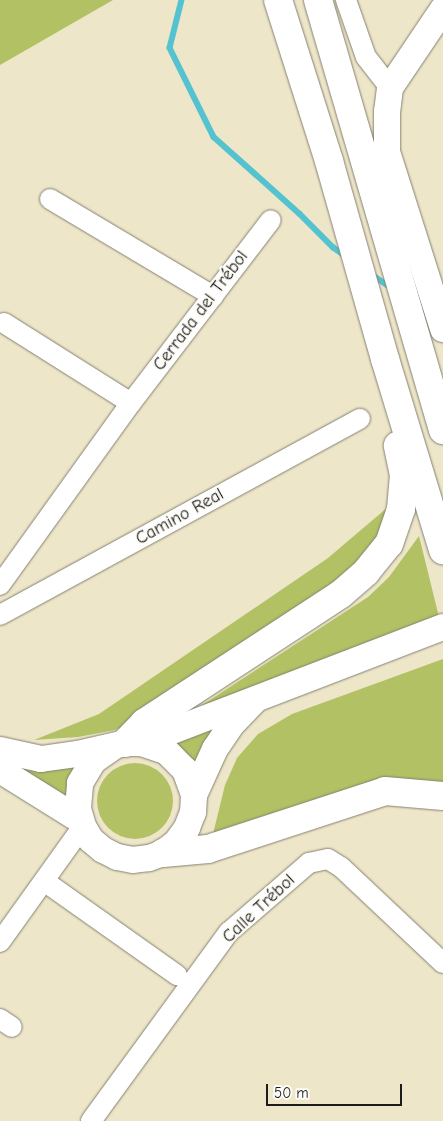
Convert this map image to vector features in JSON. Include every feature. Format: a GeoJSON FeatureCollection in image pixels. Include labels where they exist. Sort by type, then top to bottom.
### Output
{"type":"FeatureCollection","features":[{"type":"Feature","properties":{"kind":"highway"},"geometry":{"type":"LineString","coordinates":[[278,0],[330,161],[385,359],[443,550]]}},
{"type":"Feature","properties":{"kind":"highway"},"geometry":{"type":"LineString","coordinates":[[318,0],[443,430]]}},
{"type":"Feature","properties":{"kind":"highway"},"geometry":{"type":"LineString","coordinates":[[126,744],[144,723],[341,594],[366,572],[389,544],[401,509],[404,475],[388,408],[385,359]]}},
{"type":"Feature","properties":{"kind":"highway"},"geometry":{"type":"LineString","coordinates":[[164,852],[208,849],[385,791],[443,796]]}},
{"type":"Feature","properties":{"kind":"main road"},"geometry":{"type":"LineString","coordinates":[[443,9],[390,88],[387,111],[387,152],[443,329]]}},
{"type":"Feature","properties":{"kind":"main road"},"geometry":{"type":"LineString","coordinates":[[259,696],[232,724],[215,749],[194,796],[193,812],[187,828],[177,842],[164,852],[149,858],[133,860],[117,857],[103,850],[91,840],[81,823],[78,802],[80,783],[93,761],[126,744],[438,629]]}},
{"type":"Feature","properties":{"kind":"main road"},"geometry":{"type":"LineString","coordinates":[[0,750],[41,758],[78,754],[126,744],[166,751],[177,759],[185,770],[194,796]]}},
{"type":"Feature","properties":{"kind":"main road"},"geometry":{"type":"LineString","coordinates":[[0,770],[81,823]]}},
{"type":"Feature","properties":{"kind":"street"},"geometry":{"type":"LineString","coordinates":[[346,0],[366,57],[390,88]]}},
{"type":"Feature","properties":{"kind":"street"},"geometry":{"type":"LineString","coordinates":[[50,199],[213,296]]}},
{"type":"Feature","properties":{"kind":"street","name":"Cerrada del Trébol"},"geometry":{"type":"LineString","coordinates":[[0,585],[131,403],[271,220]]}},
{"type":"Feature","properties":{"kind":"street"},"geometry":{"type":"LineString","coordinates":[[4,324],[131,403]]}},
{"type":"Feature","properties":{"kind":"street","name":"Camino Real"},"geometry":{"type":"LineString","coordinates":[[0,615],[360,419]]}},
{"type":"Feature","properties":{"kind":"street"},"geometry":{"type":"LineString","coordinates":[[0,942],[44,881],[81,823]]}},
{"type":"Feature","properties":{"kind":"street","name":"Calle Trébol"},"geometry":{"type":"LineString","coordinates":[[91,1121],[229,932],[309,863],[328,859],[341,867],[443,963]]}},
{"type":"Feature","properties":{"kind":"street"},"geometry":{"type":"LineString","coordinates":[[44,881],[177,975]]}},
{"type":"Feature","properties":{"kind":"green space"},"geometry":{"type":"Polygon","coordinates":[[[0,0],[113,0],[0,65],[0,0]]]}},
{"type":"Feature","properties":{"kind":"green space"},"geometry":{"type":"Polygon","coordinates":[[[388,507],[378,535],[362,557],[322,592],[136,721],[115,730],[78,737],[34,740],[99,714],[328,558],[388,507]]]}},
{"type":"Feature","properties":{"kind":"green space"},"geometry":{"type":"Polygon","coordinates":[[[419,536],[440,621],[184,717],[368,597],[389,577],[419,536]]]}},
{"type":"Feature","properties":{"kind":"green space"},"geometry":{"type":"Polygon","coordinates":[[[443,659],[443,788],[212,838],[225,785],[237,758],[258,734],[292,714],[443,659]]]}},
{"type":"Feature","properties":{"kind":"green space"},"geometry":{"type":"Polygon","coordinates":[[[231,718],[196,772],[172,745],[231,718]]]}},
{"type":"Feature","properties":{"kind":"green space"},"geometry":{"type":"Polygon","coordinates":[[[9,763],[85,765],[73,810],[9,763]]]}},
{"type":"Feature","properties":{"kind":"green space"},"geometry":{"type":"Polygon","coordinates":[[[135,763],[150,766],[162,774],[170,786],[173,801],[170,816],[162,828],[150,836],[135,839],[120,836],[108,828],[100,816],[97,801],[100,786],[108,774],[120,766],[135,763]]]}},
{"type":"Feature","properties":{"kind":"waterway"},"geometry":{"type":"LineString","coordinates":[[182,0],[170,48],[214,137],[300,214],[333,247],[347,257]]}},
{"type":"Feature","properties":{"kind":"waterway"},"geometry":{"type":"LineString","coordinates":[[371,274],[392,288]]}}]}
